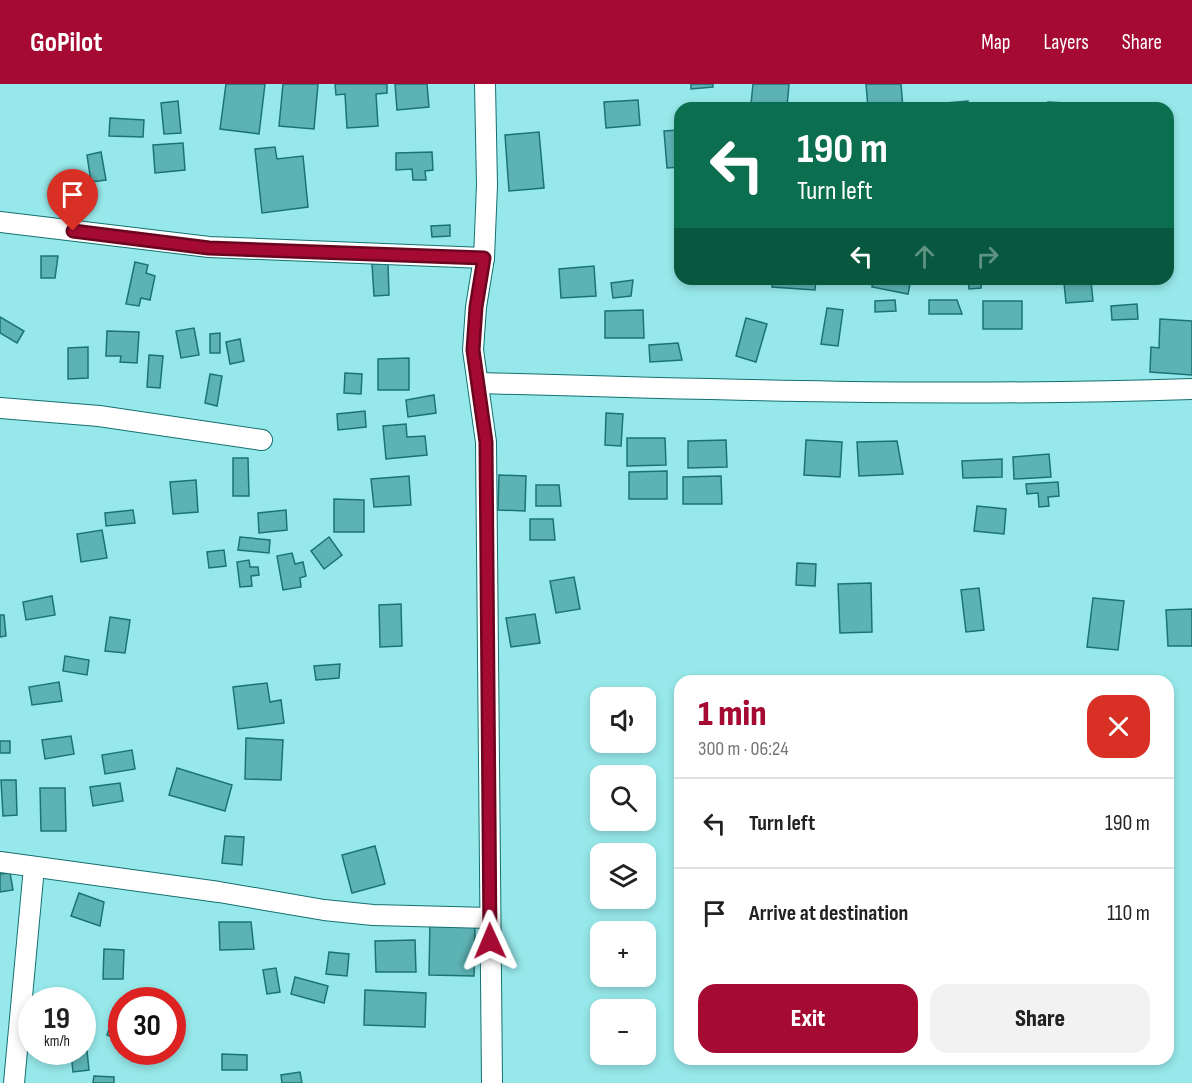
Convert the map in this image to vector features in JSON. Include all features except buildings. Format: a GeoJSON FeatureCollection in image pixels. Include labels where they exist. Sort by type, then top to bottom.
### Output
{"type":"FeatureCollection","features":[{"type":"Feature","properties":{"kind":"street"},"geometry":{"type":"LineString","coordinates":[[486,84],[487,185],[484,258],[476,307],[473,350],[480,383],[486,442],[492,1083]]}},
{"type":"Feature","properties":{"kind":"street"},"geometry":{"type":"LineString","coordinates":[[0,222],[209,248],[484,258]]}},
{"type":"Feature","properties":{"kind":"street"},"geometry":{"type":"LineString","coordinates":[[480,383],[659,388],[1077,393],[1192,389]]}},
{"type":"Feature","properties":{"kind":"street"},"geometry":{"type":"LineString","coordinates":[[0,408],[99,416],[262,440]]}},
{"type":"Feature","properties":{"kind":"street"},"geometry":{"type":"LineString","coordinates":[[0,862],[219,892],[324,910],[373,915],[490,918]]}},
{"type":"Feature","properties":{"kind":"street"},"geometry":{"type":"LineString","coordinates":[[14,1083],[34,867]]}},
{"type":"Feature","properties":{"kind":"route"},"geometry":{"type":"LineString","coordinates":[[73,231],[209,248],[484,258],[476,307],[473,350],[480,383],[486,442],[490,941]]}}]}
